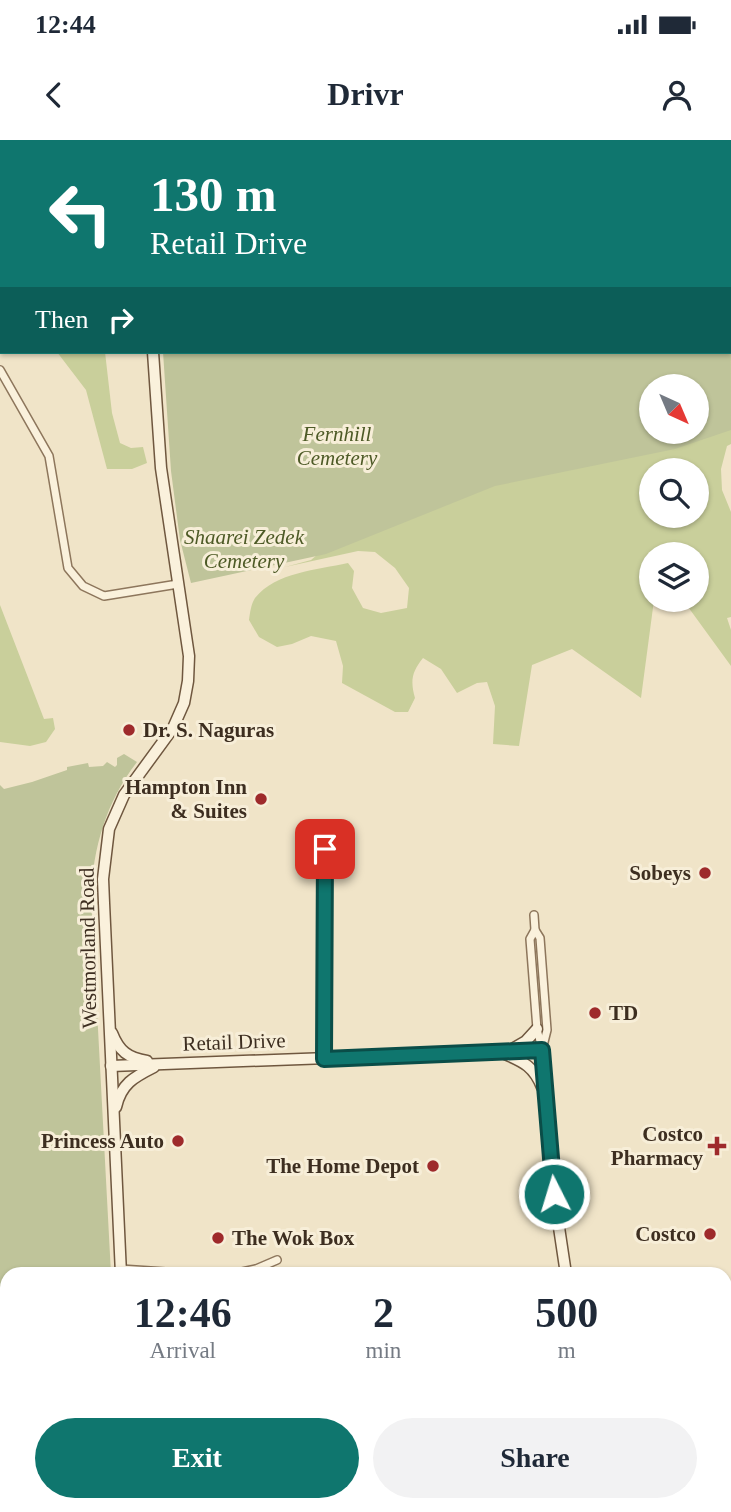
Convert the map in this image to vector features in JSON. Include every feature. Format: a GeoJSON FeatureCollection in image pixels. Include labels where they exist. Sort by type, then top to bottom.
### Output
{"type":"FeatureCollection","features":[{"type":"Feature","properties":{"kind":"street","name":"Westmorland Road"},"geometry":{"type":"LineString","coordinates":[[121,1267],[103,879],[109,830],[124,795],[160,747],[184,703],[189,660],[161,468],[153,354]]}},
{"type":"Feature","properties":{"kind":"street"},"geometry":{"type":"LineString","coordinates":[[0,370],[50,456],[68,568],[83,586],[104,596],[178,584]]}},
{"type":"Feature","properties":{"kind":"street"},"geometry":{"type":"LineString","coordinates":[[324,1059],[326,826]]}},
{"type":"Feature","properties":{"kind":"street"},"geometry":{"type":"LineString","coordinates":[[534,915],[540,938],[547,1030],[542,1050]]}},
{"type":"Feature","properties":{"kind":"street"},"geometry":{"type":"LineString","coordinates":[[536,930],[530,939],[537,1029],[542,1050],[554,1190],[562,1243],[570,1267]]}},
{"type":"Feature","properties":{"kind":"street"},"geometry":{"type":"LineString","coordinates":[[108,1025],[125,1054],[138,1060],[161,1064]]}},
{"type":"Feature","properties":{"kind":"street"},"geometry":{"type":"LineString","coordinates":[[501,1053],[526,1041],[537,1029]]}},
{"type":"Feature","properties":{"kind":"street","name":"Retail Drive"},"geometry":{"type":"LineString","coordinates":[[111,1066],[542,1050]]}},
{"type":"Feature","properties":{"kind":"street"},"geometry":{"type":"LineString","coordinates":[[501,1053],[528,1065],[536,1074],[546,1097]]}},
{"type":"Feature","properties":{"kind":"street"},"geometry":{"type":"LineString","coordinates":[[113,1117],[118,1098],[128,1081],[161,1064]]}},
{"type":"Feature","properties":{"kind":"street"},"geometry":{"type":"LineString","coordinates":[[562,1243],[564,1267]]}},
{"type":"Feature","properties":{"kind":"street"},"geometry":{"type":"LineString","coordinates":[[255,1267],[277,1260]]}},
{"type":"Feature","properties":{"kind":"green space"},"geometry":{"type":"Polygon","coordinates":[[[59,354],[105,354],[112,413],[120,443],[131,448],[143,447],[147,463],[132,469],[107,469],[86,390],[59,354]]]}},
{"type":"Feature","properties":{"kind":"green space","name":"Fernhill Cemetery"},"geometry":{"type":"Polygon","coordinates":[[[163,354],[731,354],[731,430],[709,437],[709,374],[639,374],[639,444],[690,444],[675,449],[495,486],[326,554],[191,583],[180,540],[171,471],[163,354]]]}},
{"type":"Feature","properties":{"kind":"green space"},"geometry":{"type":"Polygon","coordinates":[[[731,354],[731,444],[727,446],[721,469],[722,490],[731,512],[731,617],[727,618],[731,630],[731,666],[692,612],[709,612],[709,542],[639,542],[639,612],[652,612],[641,698],[572,649],[532,665],[519,746],[493,744],[495,706],[487,682],[477,683],[457,693],[441,669],[423,658],[413,676],[415,698],[408,712],[395,712],[342,683],[343,666],[336,641],[311,636],[277,647],[259,637],[249,620],[255,598],[264,589],[285,577],[348,563],[354,571],[352,588],[363,608],[381,613],[407,608],[409,588],[395,568],[375,552],[358,551],[285,567],[311,560],[324,549],[312,518],[639,388],[639,444],[709,444],[709,374],[675,374],[731,354]]]}},
{"type":"Feature","properties":{"kind":"green space"},"geometry":{"type":"Polygon","coordinates":[[[0,605],[44,719],[53,718],[55,729],[46,742],[30,746],[0,742],[0,605]]]}},
{"type":"Feature","properties":{"kind":"green space"},"geometry":{"type":"Polygon","coordinates":[[[124,754],[137,762],[117,793],[103,826],[91,897],[111,1267],[0,1267],[0,785],[4,789],[32,782],[67,770],[67,767],[88,763],[89,767],[103,766],[107,762],[115,767],[117,758],[124,754]]]}},
{"type":"Feature","properties":{"kind":"place","name":"Dr. S. Naguras"},"geometry":{"type":"Point","coordinates":[129,730]}},
{"type":"Feature","properties":{"kind":"place","name":"Hampton Inn & Suites"},"geometry":{"type":"Point","coordinates":[261,799]}},
{"type":"Feature","properties":{"kind":"place","name":"Sobeys"},"geometry":{"type":"Point","coordinates":[705,873]}},
{"type":"Feature","properties":{"kind":"place","name":"TD"},"geometry":{"type":"Point","coordinates":[595,1013]}},
{"type":"Feature","properties":{"kind":"place","name":"Princess Auto"},"geometry":{"type":"Point","coordinates":[178,1141]}},
{"type":"Feature","properties":{"kind":"place","name":"Costco Pharmacy"},"geometry":{"type":"Point","coordinates":[717,1146]}},
{"type":"Feature","properties":{"kind":"place","name":"The Home Depot"},"geometry":{"type":"Point","coordinates":[433,1166]}},
{"type":"Feature","properties":{"kind":"place","name":"Costco"},"geometry":{"type":"Point","coordinates":[710,1234]}},
{"type":"Feature","properties":{"kind":"place","name":"The Wok Box"},"geometry":{"type":"Point","coordinates":[218,1238]}},
{"type":"Feature","properties":{"kind":"route"},"geometry":{"type":"LineString","coordinates":[[325,849],[324,1059],[542,1050],[554,1194]]}},
{"type":"Feature","properties":{"kind":"park label","name":"Shaarei Zedek Cemetery"},"geometry":{"type":"Point","coordinates":[244,549]}}]}
